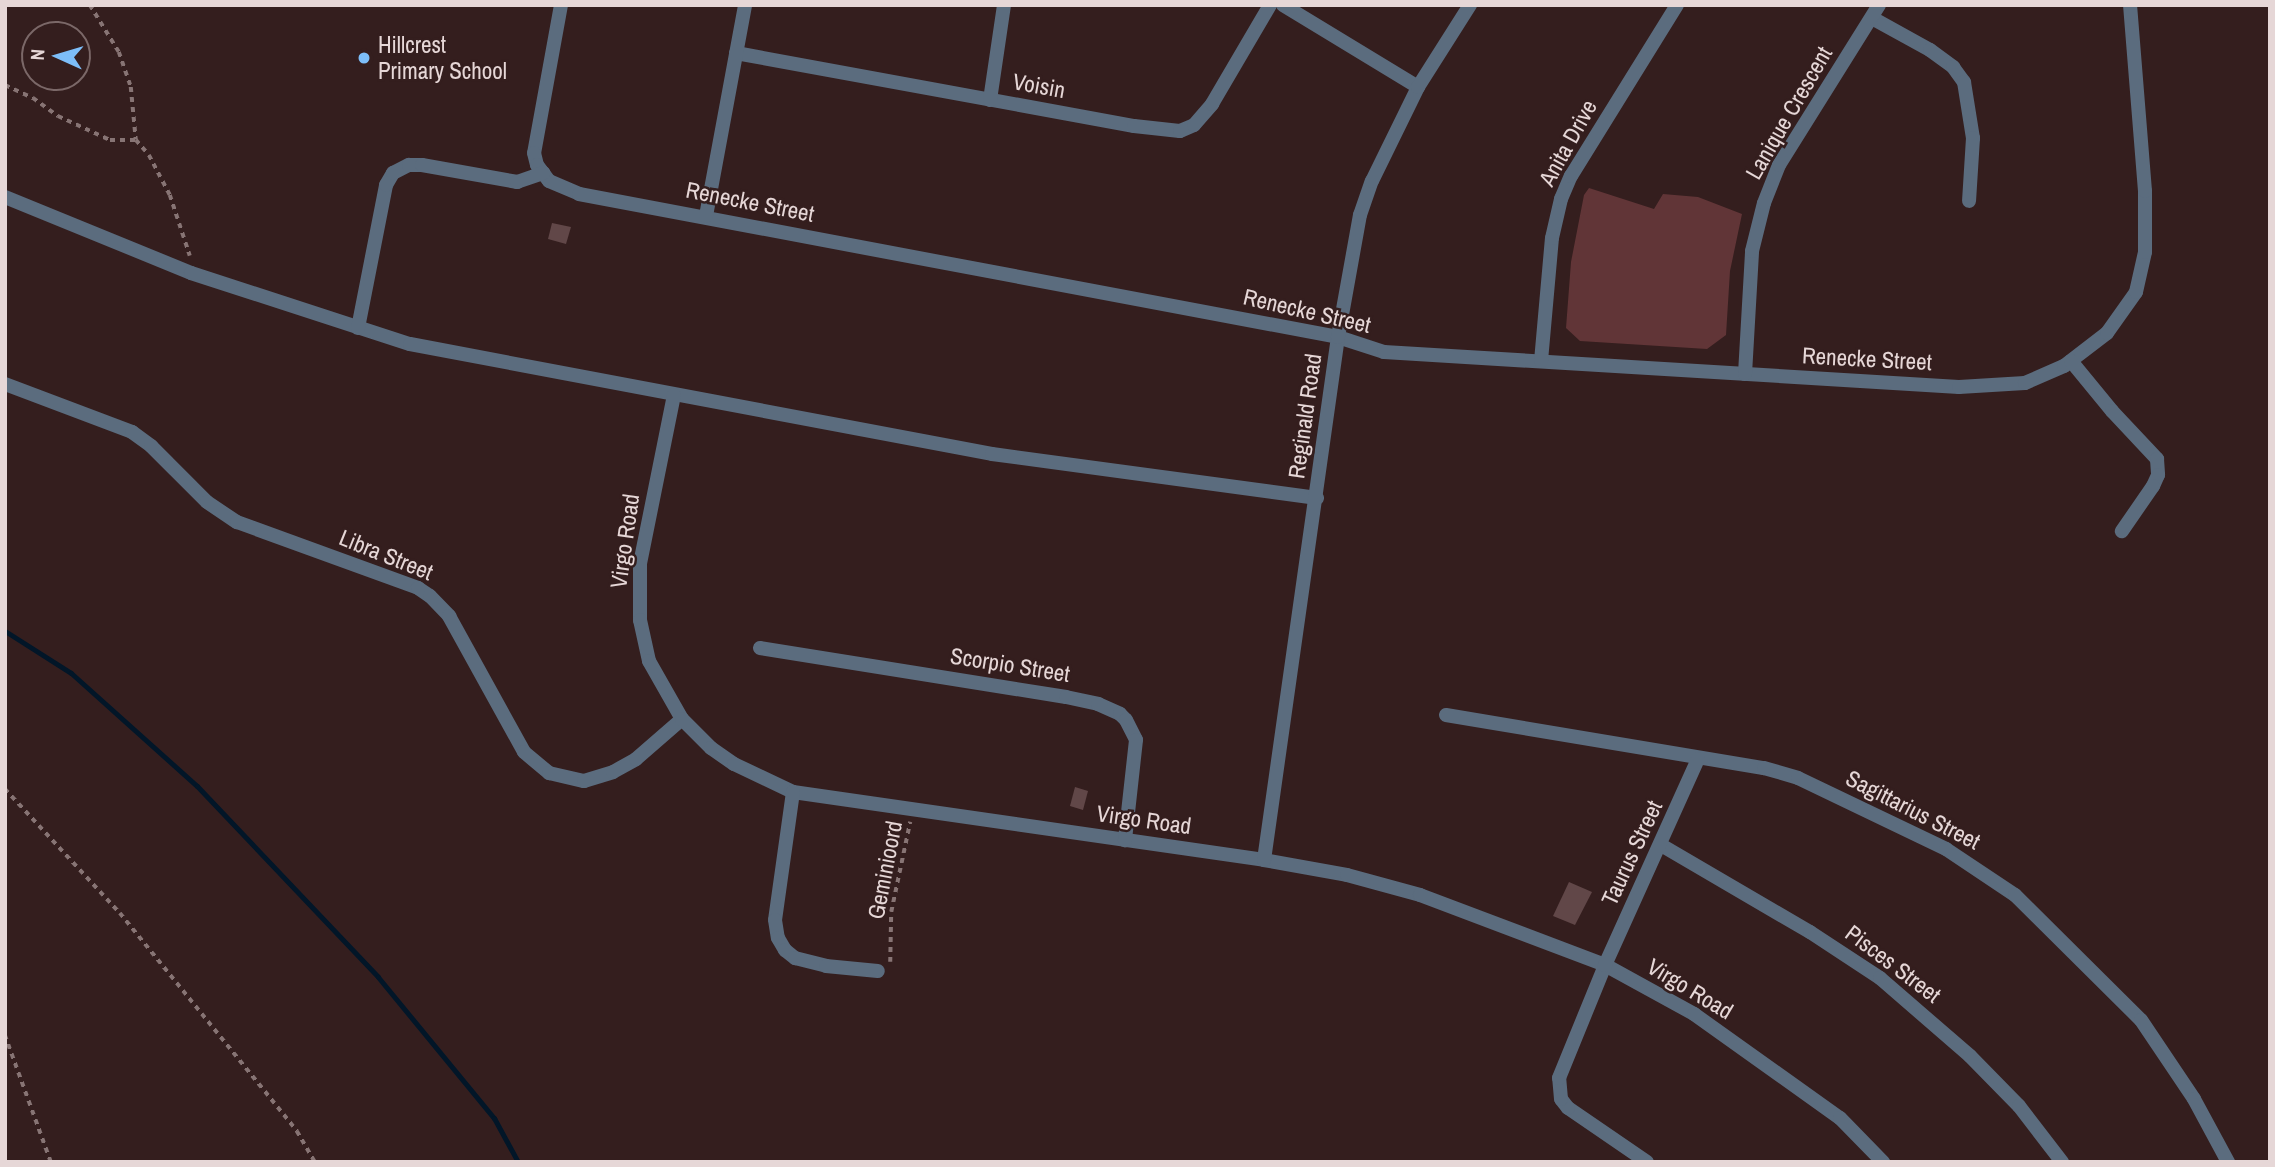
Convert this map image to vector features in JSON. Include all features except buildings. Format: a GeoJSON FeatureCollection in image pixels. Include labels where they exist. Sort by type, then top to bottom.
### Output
{"type":"FeatureCollection","features":[{"type":"Feature","properties":{"kind":"street"},"geometry":{"type":"LineString","coordinates":[[358,328],[386,185],[393,173],[410,165],[422,165],[517,182],[543,173],[534,153],[561,5]]}},
{"type":"Feature","properties":{"kind":"street"},"geometry":{"type":"LineString","coordinates":[[706,216],[745,5]]}},
{"type":"Feature","properties":{"kind":"street"},"geometry":{"type":"LineString","coordinates":[[990,100],[1004,5]]}},
{"type":"Feature","properties":{"kind":"street","name":"Voisin"},"geometry":{"type":"LineString","coordinates":[[736,53],[1134,126],[1180,131],[1194,125],[1212,104],[1270,5]]}},
{"type":"Feature","properties":{"kind":"street"},"geometry":{"type":"LineString","coordinates":[[1283,5],[1418,87]]}},
{"type":"Feature","properties":{"kind":"street","name":"Reginald Road"},"geometry":{"type":"LineString","coordinates":[[1264,860],[1338,337],[1360,215],[1372,181],[1418,87],[1471,5]]}},
{"type":"Feature","properties":{"kind":"street","name":"Anita Drive"},"geometry":{"type":"LineString","coordinates":[[1541,361],[1552,238],[1562,199],[1571,176],[1677,5]]}},
{"type":"Feature","properties":{"kind":"street","name":"Renecke Street"},"geometry":{"type":"LineString","coordinates":[[543,173],[557,186],[579,194],[1338,337],[1384,352],[1959,387],[2007,387],[2043,377],[2071,361],[2107,333],[2136,292],[2145,252],[2145,191],[2130,5]]}},
{"type":"Feature","properties":{"kind":"street"},"geometry":{"type":"LineString","coordinates":[[1875,12],[1953,67],[1964,82],[1973,138],[1969,201]]}},
{"type":"Feature","properties":{"kind":"street","name":"Lanique Crescent"},"geometry":{"type":"LineString","coordinates":[[1745,374],[1752,251],[1764,203],[1785,156],[1875,12]]}},
{"type":"Feature","properties":{"kind":"street"},"geometry":{"type":"LineString","coordinates":[[5,197],[191,273],[410,344],[992,454],[1317,498]]}},
{"type":"Feature","properties":{"kind":"street"},"geometry":{"type":"LineString","coordinates":[[2071,361],[2112,411],[2157,459],[2158,475],[2154,486],[2122,531]]}},
{"type":"Feature","properties":{"kind":"street","name":"Libra Street"},"geometry":{"type":"LineString","coordinates":[[5,384],[132,432],[151,446],[207,502],[237,522],[418,588],[449,616],[524,752],[550,773],[584,781],[613,772],[636,759],[682,719]]}},
{"type":"Feature","properties":{"kind":"street","name":"Virgo Road"},"geometry":{"type":"LineString","coordinates":[[674,395],[640,563],[640,620],[649,661],[682,719],[711,748],[734,764],[793,792],[1264,860],[1347,875],[1420,895],[1605,965],[1694,1014],[1840,1118],[1882,1162]]}},
{"type":"Feature","properties":{"kind":"street","name":"Scorpio Street"},"geometry":{"type":"LineString","coordinates":[[760,648],[1066,697],[1098,704],[1120,714],[1136,740],[1125,840]]}},
{"type":"Feature","properties":{"kind":"street","name":"Sagittarius Street"},"geometry":{"type":"LineString","coordinates":[[1446,715],[1698,759],[1765,768],[1798,778],[1947,849],[2015,895],[2141,1020],[2194,1099],[2228,1162]]}},
{"type":"Feature","properties":{"kind":"street","name":"Taurus Street"},"geometry":{"type":"LineString","coordinates":[[1647,1162],[1568,1108],[1559,1090],[1561,1068],[1698,759]]}},
{"type":"Feature","properties":{"kind":"street"},"geometry":{"type":"LineString","coordinates":[[793,792],[775,920],[778,938],[785,950],[795,958],[826,966],[878,971]]}},
{"type":"Feature","properties":{"kind":"street","name":"Pisces Street"},"geometry":{"type":"LineString","coordinates":[[1661,845],[1810,932],[1880,978],[1970,1056],[2019,1106],[2062,1162]]}},
{"type":"Feature","properties":{"kind":"path"},"geometry":{"type":"LineString","coordinates":[[90,5],[119,52],[127,76],[136,140],[149,155],[170,195],[189,247],[191,273]]}},
{"type":"Feature","properties":{"kind":"path"},"geometry":{"type":"LineString","coordinates":[[5,85],[33,98],[58,116],[110,140],[136,140]]}},
{"type":"Feature","properties":{"kind":"path"},"geometry":{"type":"LineString","coordinates":[[5,789],[120,913],[297,1131],[315,1162]]}},
{"type":"Feature","properties":{"kind":"path","name":"Geminioord"},"geometry":{"type":"LineString","coordinates":[[878,971],[887,969],[890,962],[891,912],[903,841],[915,811]]}},
{"type":"Feature","properties":{"kind":"path"},"geometry":{"type":"LineString","coordinates":[[5,1035],[51,1162]]}},
{"type":"Feature","properties":{"kind":"shaded area"},"geometry":{"type":"Polygon","coordinates":[[[1589,188],[1654,209],[1663,194],[1698,197],[1742,214],[1730,271],[1726,335],[1707,349],[1580,341],[1566,328],[1571,262],[1584,195],[1589,188]]]}},
{"type":"Feature","properties":{"kind":"waterway"},"geometry":{"type":"LineString","coordinates":[[5,631],[71,673],[197,786],[378,977],[494,1118],[518,1162]]}},
{"type":"Feature","properties":{"kind":"place","name":"Hillcrest Primary School"},"geometry":{"type":"Point","coordinates":[364,58]}}]}
